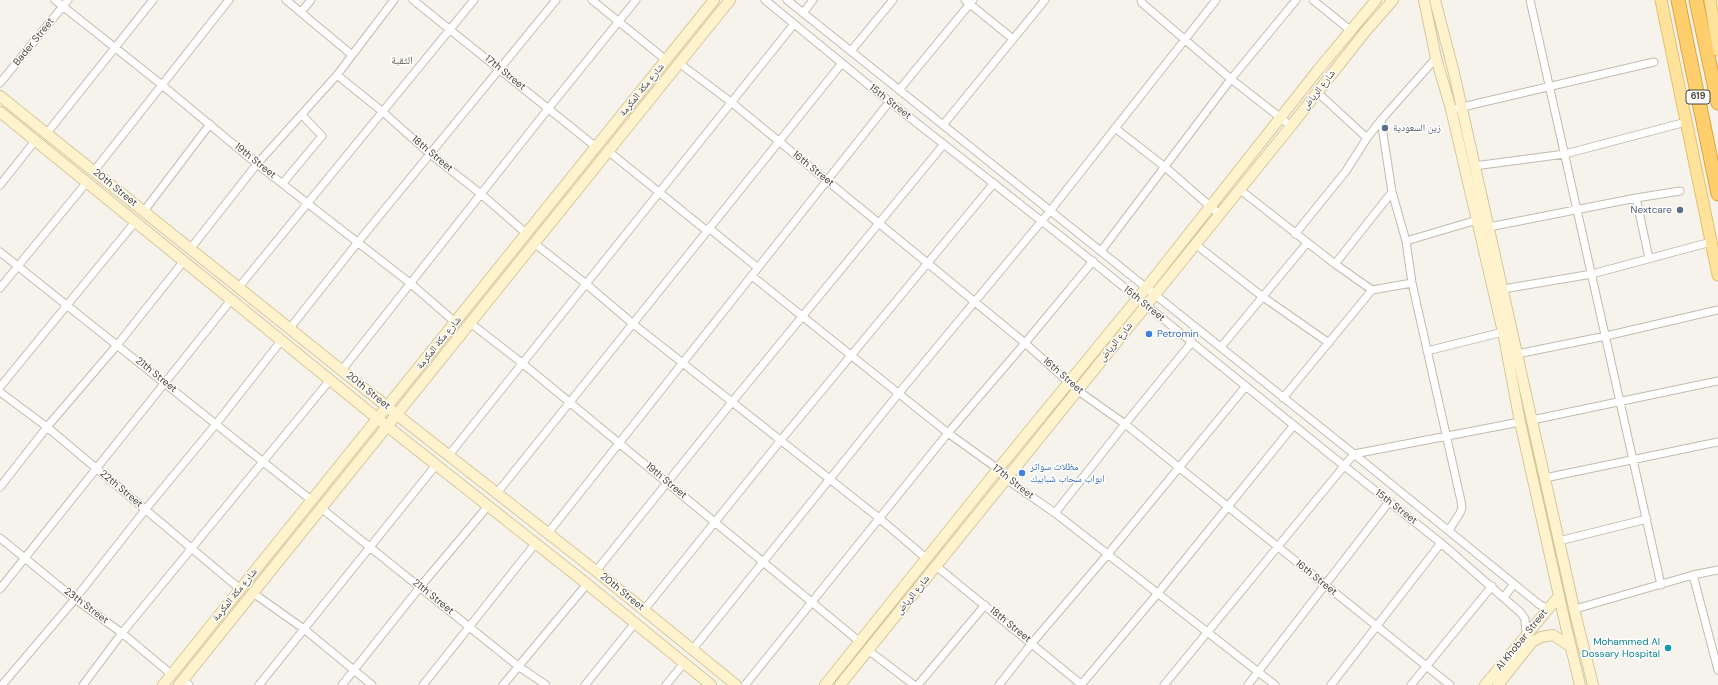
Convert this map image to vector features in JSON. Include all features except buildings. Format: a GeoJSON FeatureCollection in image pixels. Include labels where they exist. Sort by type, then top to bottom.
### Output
{"type":"FeatureCollection","features":[{"type":"Feature","properties":{"kind":"highway","name":"619"},"geometry":{"type":"LineString","coordinates":[[1678,0],[1718,194]]}},
{"type":"Feature","properties":{"kind":"highway","name":"619"},"geometry":{"type":"LineString","coordinates":[[1696,0],[1718,102]]}},
{"type":"Feature","properties":{"kind":"main road","name":"شارع مكة المكرمة"},"geometry":{"type":"LineString","coordinates":[[163,685],[714,0]]}},
{"type":"Feature","properties":{"kind":"main road","name":"شارع مكة المكرمة"},"geometry":{"type":"LineString","coordinates":[[184,683],[320,508],[730,0]]}},
{"type":"Feature","properties":{"kind":"main road","name":"شارع الرياض"},"geometry":{"type":"LineString","coordinates":[[825,685],[998,469],[1138,299],[1350,30],[1376,0]]}},
{"type":"Feature","properties":{"kind":"main road","name":"شارع الرياض"},"geometry":{"type":"LineString","coordinates":[[840,685],[1365,32],[1393,0]]}},
{"type":"Feature","properties":{"kind":"main road"},"geometry":{"type":"LineString","coordinates":[[1424,0],[1436,58],[1456,108],[1474,166],[1593,685]]}},
{"type":"Feature","properties":{"kind":"main road"},"geometry":{"type":"LineString","coordinates":[[1435,0],[1477,220],[1503,332],[1520,422],[1580,685]]}},
{"type":"Feature","properties":{"kind":"main road"},"geometry":{"type":"LineString","coordinates":[[1661,0],[1686,122],[1715,244],[1718,275]]}},
{"type":"Feature","properties":{"kind":"main road"},"geometry":{"type":"LineString","coordinates":[[1711,0],[1718,27]]}},
{"type":"Feature","properties":{"kind":"main road"},"geometry":{"type":"LineString","coordinates":[[1711,0],[1718,50]]}},
{"type":"Feature","properties":{"kind":"main road","name":"20th Street"},"geometry":{"type":"LineString","coordinates":[[0,96],[387,407],[596,571],[736,685]]}},
{"type":"Feature","properties":{"kind":"main road","name":"20th Street"},"geometry":{"type":"LineString","coordinates":[[0,112],[386,426],[587,584],[711,685]]}},
{"type":"Feature","properties":{"kind":"main road","name":"Al Khobar Street"},"geometry":{"type":"LineString","coordinates":[[1498,685],[1526,634],[1559,596]]}},
{"type":"Feature","properties":{"kind":"main road","name":"Al Khobar Street"},"geometry":{"type":"LineString","coordinates":[[1485,685],[1511,660],[1532,642],[1542,636],[1553,635],[1570,646]]}},
{"type":"Feature","properties":{"kind":"street","name":"19th Street"},"geometry":{"type":"LineString","coordinates":[[56,0],[210,124],[257,164],[308,202],[410,283],[455,322]]}},
{"type":"Feature","properties":{"kind":"street","name":"Bader Street"},"geometry":{"type":"LineString","coordinates":[[0,83],[68,0]]}},
{"type":"Feature","properties":{"kind":"street"},"geometry":{"type":"LineString","coordinates":[[47,133],[114,47],[153,0]]}},
{"type":"Feature","properties":{"kind":"street"},"geometry":{"type":"LineString","coordinates":[[94,171],[229,0]]}},
{"type":"Feature","properties":{"kind":"street"},"geometry":{"type":"LineString","coordinates":[[286,0],[352,55]]}},
{"type":"Feature","properties":{"kind":"street"},"geometry":{"type":"LineString","coordinates":[[301,12],[311,0]]}},
{"type":"Feature","properties":{"kind":"street"},"geometry":{"type":"LineString","coordinates":[[191,248],[257,164],[337,75],[394,0]]}},
{"type":"Feature","properties":{"kind":"street","name":"17th Street"},"geometry":{"type":"LineString","coordinates":[[413,0],[501,69],[596,147]]}},
{"type":"Feature","properties":{"kind":"street"},"geometry":{"type":"LineString","coordinates":[[239,287],[474,0]]}},
{"type":"Feature","properties":{"kind":"street"},"geometry":{"type":"LineString","coordinates":[[290,328],[358,242],[556,0]]}},
{"type":"Feature","properties":{"kind":"street"},"geometry":{"type":"LineString","coordinates":[[592,0],[666,60]]}},
{"type":"Feature","properties":{"kind":"street"},"geometry":{"type":"LineString","coordinates":[[342,370],[636,0]]}},
{"type":"Feature","properties":{"kind":"street","name":"15th Street"},"geometry":{"type":"LineString","coordinates":[[765,0],[994,184],[1093,261],[1146,306],[1492,586],[1521,613],[1525,619],[1526,634]]}},
{"type":"Feature","properties":{"kind":"street","name":"15th Street"},"geometry":{"type":"LineString","coordinates":[[787,0],[1221,347],[1540,605],[1548,608]]}},
{"type":"Feature","properties":{"kind":"street"},"geometry":{"type":"LineString","coordinates":[[803,13],[813,0]]}},
{"type":"Feature","properties":{"kind":"street"},"geometry":{"type":"LineString","coordinates":[[851,52],[893,0]]}},
{"type":"Feature","properties":{"kind":"street"},"geometry":{"type":"LineString","coordinates":[[943,125],[1045,0]]}},
{"type":"Feature","properties":{"kind":"street"},"geometry":{"type":"LineString","coordinates":[[1140,0],[1231,79],[1290,126]]}},
{"type":"Feature","properties":{"kind":"street"},"geometry":{"type":"LineString","coordinates":[[693,649],[900,393],[1042,221],[1216,0]]}},
{"type":"Feature","properties":{"kind":"street"},"geometry":{"type":"LineString","coordinates":[[1101,251],[1231,79],[1296,0]]}},
{"type":"Feature","properties":{"kind":"street"},"geometry":{"type":"LineString","coordinates":[[1313,0],[1350,30]]}},
{"type":"Feature","properties":{"kind":"street"},"geometry":{"type":"LineString","coordinates":[[1530,0],[1661,585]]}},
{"type":"Feature","properties":{"kind":"street"},"geometry":{"type":"LineString","coordinates":[[899,90],[970,1],[1012,39]]}},
{"type":"Feature","properties":{"kind":"street"},"geometry":{"type":"LineString","coordinates":[[449,455],[585,283],[794,24]]}},
{"type":"Feature","properties":{"kind":"street"},"geometry":{"type":"LineString","coordinates":[[1295,234],[1346,171],[1381,120],[1436,58]]}},
{"type":"Feature","properties":{"kind":"street"},"geometry":{"type":"LineString","coordinates":[[1456,108],[1654,62]]}},
{"type":"Feature","properties":{"kind":"street","name":"16th Street"},"geometry":{"type":"LineString","coordinates":[[679,63],[731,102],[1026,343],[1077,390],[1125,424],[1450,685]]}},
{"type":"Feature","properties":{"kind":"street"},"geometry":{"type":"LineString","coordinates":[[497,493],[842,63]]}},
{"type":"Feature","properties":{"kind":"street","name":"18th Street"},"geometry":{"type":"LineString","coordinates":[[337,75],[383,112],[430,154],[481,194],[526,234]]}},
{"type":"Feature","properties":{"kind":"street"},"geometry":{"type":"LineString","coordinates":[[1317,92],[1368,138]]}},
{"type":"Feature","properties":{"kind":"street"},"geometry":{"type":"LineString","coordinates":[[548,533],[890,101]]}},
{"type":"Feature","properties":{"kind":"street"},"geometry":{"type":"LineString","coordinates":[[283,183],[322,136],[302,115]]}},
{"type":"Feature","properties":{"kind":"street"},"geometry":{"type":"LineString","coordinates":[[1331,685],[1439,542],[1462,508],[1412,283],[1406,241],[1392,192],[1381,120]]}},
{"type":"Feature","properties":{"kind":"street"},"geometry":{"type":"LineString","coordinates":[[1474,166],[1565,154],[1686,122]]}},
{"type":"Feature","properties":{"kind":"street"},"geometry":{"type":"LineString","coordinates":[[144,211],[210,124]]}},
{"type":"Feature","properties":{"kind":"street"},"geometry":{"type":"LineString","coordinates":[[1115,128],[1165,167],[1219,214]]}},
{"type":"Feature","properties":{"kind":"street"},"geometry":{"type":"LineString","coordinates":[[0,185],[35,141]]}},
{"type":"Feature","properties":{"kind":"street"},"geometry":{"type":"LineString","coordinates":[[596,571],[732,402],[880,224],[944,144]]}},
{"type":"Feature","properties":{"kind":"street"},"geometry":{"type":"LineString","coordinates":[[608,151],[758,268]]}},
{"type":"Feature","properties":{"kind":"street"},"geometry":{"type":"LineString","coordinates":[[0,288],[86,182]]}},
{"type":"Feature","properties":{"kind":"street"},"geometry":{"type":"LineString","coordinates":[[644,610],[781,440],[994,184]]}},
{"type":"Feature","properties":{"kind":"street"},"geometry":{"type":"LineString","coordinates":[[1239,189],[1295,234],[1372,290]]}},
{"type":"Feature","properties":{"kind":"street"},"geometry":{"type":"LineString","coordinates":[[1488,227],[1636,198],[1680,191]]}},
{"type":"Feature","properties":{"kind":"street"},"geometry":{"type":"LineString","coordinates":[[1335,264],[1392,192]]}},
{"type":"Feature","properties":{"kind":"street"},"geometry":{"type":"LineString","coordinates":[[1636,198],[1649,258]]}},
{"type":"Feature","properties":{"kind":"street"},"geometry":{"type":"LineString","coordinates":[[1406,241],[1477,220]]}},
{"type":"Feature","properties":{"kind":"street"},"geometry":{"type":"LineString","coordinates":[[0,387],[135,222]]}},
{"type":"Feature","properties":{"kind":"street"},"geometry":{"type":"LineString","coordinates":[[534,243],[585,283],[632,323],[879,518],[927,559]]}},
{"type":"Feature","properties":{"kind":"street"},"geometry":{"type":"LineString","coordinates":[[1221,347],[1307,243]]}},
{"type":"Feature","properties":{"kind":"street"},"geometry":{"type":"LineString","coordinates":[[1195,244],[1263,297],[1329,343]]}},
{"type":"Feature","properties":{"kind":"street"},"geometry":{"type":"LineString","coordinates":[[1503,290],[1592,274],[1649,258],[1715,244]]}},
{"type":"Feature","properties":{"kind":"street","name":"21th Street"},"geometry":{"type":"LineString","coordinates":[[0,252],[66,306],[118,344],[311,500]]}},
{"type":"Feature","properties":{"kind":"street"},"geometry":{"type":"LineString","coordinates":[[745,685],[948,433],[1026,343],[1093,261]]}},
{"type":"Feature","properties":{"kind":"street"},"geometry":{"type":"LineString","coordinates":[[0,487],[47,427],[118,344],[183,262]]}},
{"type":"Feature","properties":{"kind":"street","name":"17th Street"},"geometry":{"type":"LineString","coordinates":[[752,276],[803,315],[948,433],[998,469],[1006,479],[1108,554],[1275,685]]}},
{"type":"Feature","properties":{"kind":"street"},"geometry":{"type":"LineString","coordinates":[[1283,398],[1372,290],[1412,283]]}},
{"type":"Feature","properties":{"kind":"street"},"geometry":{"type":"LineString","coordinates":[[0,589],[231,300]]}},
{"type":"Feature","properties":{"kind":"street"},"geometry":{"type":"LineString","coordinates":[[1517,354],[1606,336],[1718,310]]}},
{"type":"Feature","properties":{"kind":"street","name":"19th Street"},"geometry":{"type":"LineString","coordinates":[[469,322],[619,442],[860,642]]}},
{"type":"Feature","properties":{"kind":"street"},"geometry":{"type":"LineString","coordinates":[[1427,351],[1503,332]]}},
{"type":"Feature","properties":{"kind":"street"},"geometry":{"type":"LineString","coordinates":[[4,682],[75,599],[281,341]]}},
{"type":"Feature","properties":{"kind":"street"},"geometry":{"type":"LineString","coordinates":[[1054,513],[1192,342]]}},
{"type":"Feature","properties":{"kind":"street"},"geometry":{"type":"LineString","coordinates":[[83,685],[122,634],[330,380]]}},
{"type":"Feature","properties":{"kind":"street"},"geometry":{"type":"LineString","coordinates":[[1532,420],[1718,381]]}},
{"type":"Feature","properties":{"kind":"street"},"geometry":{"type":"LineString","coordinates":[[999,685],[1032,643],[1108,554],[1246,386]]}},
{"type":"Feature","properties":{"kind":"street","name":"22th Street"},"geometry":{"type":"LineString","coordinates":[[0,392],[47,427],[240,589]]}},
{"type":"Feature","properties":{"kind":"street"},"geometry":{"type":"LineString","coordinates":[[1164,685],[1354,454],[1520,422]]}},
{"type":"Feature","properties":{"kind":"street"},"geometry":{"type":"LineString","coordinates":[[1082,685],[1294,425]]}},
{"type":"Feature","properties":{"kind":"street"},"geometry":{"type":"LineString","coordinates":[[1545,478],[1718,442]]}},
{"type":"Feature","properties":{"kind":"street"},"geometry":{"type":"LineString","coordinates":[[259,685],[436,465]]}},
{"type":"Feature","properties":{"kind":"street"},"geometry":{"type":"LineString","coordinates":[[1248,685],[1389,502]]}},
{"type":"Feature","properties":{"kind":"street"},"geometry":{"type":"LineString","coordinates":[[342,685],[420,587],[488,506]]}},
{"type":"Feature","properties":{"kind":"street","name":"21th Street"},"geometry":{"type":"LineString","coordinates":[[320,508],[518,666],[546,685]]}},
{"type":"Feature","properties":{"kind":"street"},"geometry":{"type":"LineString","coordinates":[[1559,541],[1647,519]]}},
{"type":"Feature","properties":{"kind":"street","name":"23th Street"},"geometry":{"type":"LineString","coordinates":[[0,538],[171,674]]}},
{"type":"Feature","properties":{"kind":"street"},"geometry":{"type":"LineString","coordinates":[[423,685],[535,544]]}},
{"type":"Feature","properties":{"kind":"street","name":"18th Street"},"geometry":{"type":"LineString","coordinates":[[936,566],[1082,685]]}},
{"type":"Feature","properties":{"kind":"street"},"geometry":{"type":"LineString","coordinates":[[1575,609],[1693,575],[1718,570]]}},
{"type":"Feature","properties":{"kind":"street"},"geometry":{"type":"LineString","coordinates":[[1693,575],[1718,670]]}},
{"type":"Feature","properties":{"kind":"street"},"geometry":{"type":"LineString","coordinates":[[503,685],[587,584]]}},
{"type":"Feature","properties":{"kind":"street"},"geometry":{"type":"LineString","coordinates":[[1504,597],[1514,584]]}},
{"type":"Feature","properties":{"kind":"street"},"geometry":{"type":"LineString","coordinates":[[1411,685],[1492,586]]}},
{"type":"Feature","properties":{"kind":"street"},"geometry":{"type":"LineString","coordinates":[[253,593],[304,629],[372,685]]}},
{"type":"Feature","properties":{"kind":"street"},"geometry":{"type":"LineString","coordinates":[[918,685],[985,605]]}},
{"type":"Feature","properties":{"kind":"street"},"geometry":{"type":"LineString","coordinates":[[585,685],[634,623]]}},
{"type":"Feature","properties":{"kind":"street"},"geometry":{"type":"LineString","coordinates":[[868,650],[914,685]]}},
{"type":"Feature","properties":{"kind":"street"},"geometry":{"type":"LineString","coordinates":[[666,685],[684,663]]}},
{"type":"Feature","properties":{"kind":"place","name":"زين السعودية"},"geometry":{"type":"Point","coordinates":[1385,128]}},
{"type":"Feature","properties":{"kind":"place","name":"Nextcare"},"geometry":{"type":"Point","coordinates":[1680,210]}},
{"type":"Feature","properties":{"kind":"place","name":"Petromin"},"geometry":{"type":"Point","coordinates":[1149,334]}},
{"type":"Feature","properties":{"kind":"place","name":"مظلات سواتر ابواب سحاب شبابيك"},"geometry":{"type":"Point","coordinates":[1022,473]}},
{"type":"Feature","properties":{"kind":"place","name":"Mohammed Al Dossary Hospital"},"geometry":{"type":"Point","coordinates":[1668,648]}},
{"type":"Feature","properties":{"kind":"district","name":"الثقبة"},"geometry":{"type":"Point","coordinates":[402,61]}}]}
